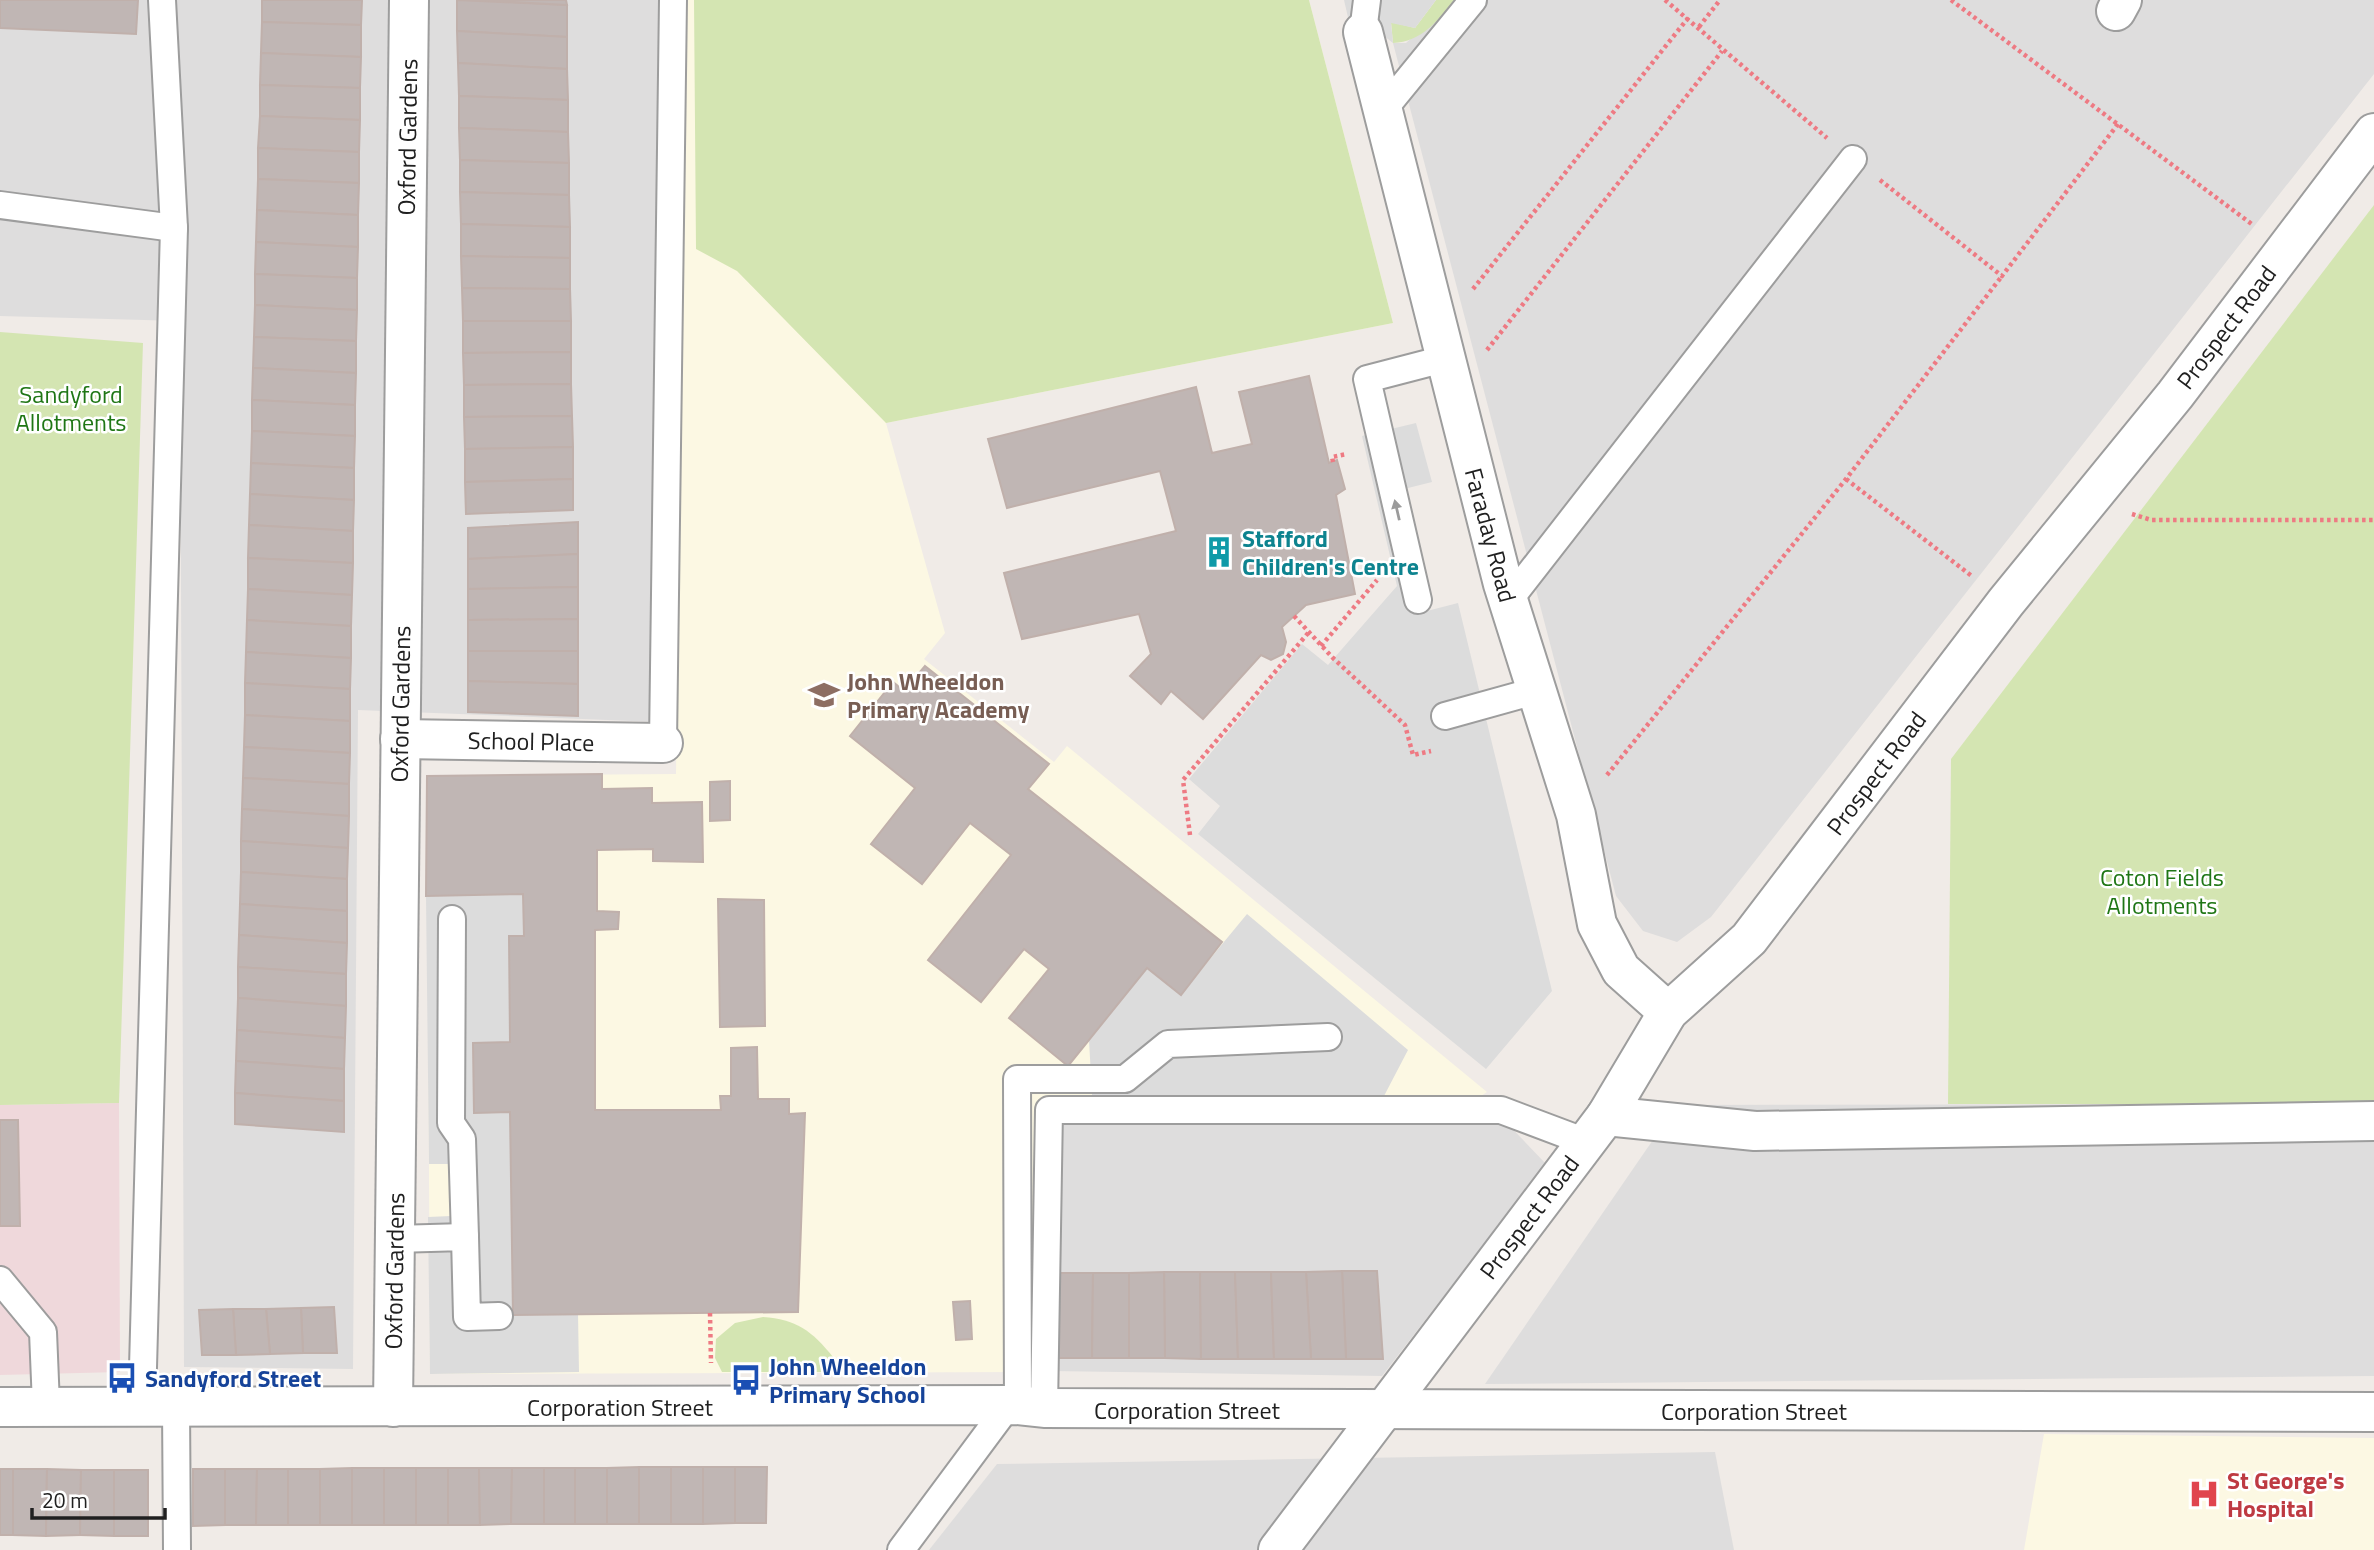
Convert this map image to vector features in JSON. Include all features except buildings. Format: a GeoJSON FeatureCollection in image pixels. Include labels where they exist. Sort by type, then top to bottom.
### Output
{"type":"FeatureCollection","features":[{"type":"Feature","properties":{"kind":"street","name":"Oxford Gardens"},"geometry":{"type":"LineString","coordinates":[[393,1407],[409,0]]}},
{"type":"Feature","properties":{"kind":"street","name":"Faraday Road"},"geometry":{"type":"LineString","coordinates":[[1365,16],[1384,109],[1445,362],[1535,691],[1576,814],[1597,924],[1621,970],[1668,1012]]}},
{"type":"Feature","properties":{"kind":"street","name":"Prospect Road"},"geometry":{"type":"LineString","coordinates":[[1278,1550],[1596,1129],[1668,1012],[1749,939],[2006,603],[2175,395],[2374,133]]}},
{"type":"Feature","properties":{"kind":"street","name":"School Place"},"geometry":{"type":"LineString","coordinates":[[400,739],[663,743]]}},
{"type":"Feature","properties":{"kind":"street"},"geometry":{"type":"LineString","coordinates":[[1596,1129],[1755,1131],[2374,1121]]}},
{"type":"Feature","properties":{"kind":"street","name":"Corporation Street"},"geometry":{"type":"LineString","coordinates":[[0,1407],[713,1406],[1381,1411],[2374,1412]]}},
{"type":"Feature","properties":{"kind":"lane"},"geometry":{"type":"LineString","coordinates":[[162,0],[174,228],[159,1405],[177,1550]]}},
{"type":"Feature","properties":{"kind":"lane"},"geometry":{"type":"LineString","coordinates":[[663,743],[673,0]]}},
{"type":"Feature","properties":{"kind":"lane"},"geometry":{"type":"LineString","coordinates":[[1384,109],[1473,0]]}},
{"type":"Feature","properties":{"kind":"lane"},"geometry":{"type":"LineString","coordinates":[[1509,600],[1853,159]]}},
{"type":"Feature","properties":{"kind":"lane"},"geometry":{"type":"LineString","coordinates":[[0,205],[174,228]]}},
{"type":"Feature","properties":{"kind":"lane"},"geometry":{"type":"LineString","coordinates":[[1418,600],[1367,379],[1445,362]]}},
{"type":"Feature","properties":{"kind":"lane"},"geometry":{"type":"LineString","coordinates":[[1445,716],[1535,691]]}},
{"type":"Feature","properties":{"kind":"lane"},"geometry":{"type":"LineString","coordinates":[[452,919],[451,1123],[462,1139],[467,1317],[499,1316]]}},
{"type":"Feature","properties":{"kind":"lane"},"geometry":{"type":"LineString","coordinates":[[1023,1407],[1017,1079],[1125,1079],[1168,1044],[1328,1037]]}},
{"type":"Feature","properties":{"kind":"lane"},"geometry":{"type":"LineString","coordinates":[[901,1550],[1023,1407],[1049,1110],[1501,1110],[1596,1129]]}},
{"type":"Feature","properties":{"kind":"lane"},"geometry":{"type":"LineString","coordinates":[[395,1239],[465,1237]]}},
{"type":"Feature","properties":{"kind":"lane"},"geometry":{"type":"LineString","coordinates":[[0,1280],[43,1332],[46,1405]]}},
{"type":"Feature","properties":{"kind":"path"},"geometry":{"type":"LineString","coordinates":[[1665,0],[1699,27],[1722,51],[1853,159],[2002,276]]}},
{"type":"Feature","properties":{"kind":"path"},"geometry":{"type":"LineString","coordinates":[[1699,27],[1720,0]]}},
{"type":"Feature","properties":{"kind":"path"},"geometry":{"type":"LineString","coordinates":[[1951,0],[2285,249]]}},
{"type":"Feature","properties":{"kind":"path"},"geometry":{"type":"LineString","coordinates":[[1445,362],[1688,18]]}},
{"type":"Feature","properties":{"kind":"path"},"geometry":{"type":"LineString","coordinates":[[1445,362],[1722,51]]}},
{"type":"Feature","properties":{"kind":"path"},"geometry":{"type":"LineString","coordinates":[[1576,814],[1846,479],[2118,124]]}},
{"type":"Feature","properties":{"kind":"path"},"geometry":{"type":"LineString","coordinates":[[1846,479],[2006,603]]}},
{"type":"Feature","properties":{"kind":"path"},"geometry":{"type":"LineString","coordinates":[[2088,500],[2151,520],[2374,520]]}},
{"type":"Feature","properties":{"kind":"path"},"geometry":{"type":"LineString","coordinates":[[1190,835],[1183,780],[1309,632]]}},
{"type":"Feature","properties":{"kind":"path"},"geometry":{"type":"LineString","coordinates":[[710,1313],[713,1406]]}},
{"type":"Feature","properties":{"kind":"shaded area"},"geometry":{"type":"Polygon","coordinates":[[[0,0],[666,0],[657,722],[358,710],[353,1369],[184,1367],[180,321],[0,316],[0,0]]]}},
{"type":"Feature","properties":{"kind":"shaded area","name":"John Wheeldon Primary Academy"},"geometry":{"type":"Polygon","coordinates":[[[686,0],[1309,0],[1393,323],[886,423],[945,633],[924,659],[1054,762],[1067,746],[1487,1092],[1475,1100],[1040,1100],[1040,1372],[430,1374],[427,776],[676,774],[686,0]]]}},
{"type":"Feature","properties":{"kind":"shaded area"},"geometry":{"type":"Polygon","coordinates":[[[1344,0],[1436,0],[1415,28],[1391,23],[1393,43],[1378,31],[1350,26],[1344,0]]]}},
{"type":"Feature","properties":{"kind":"shaded area"},"geometry":{"type":"Polygon","coordinates":[[[1454,0],[2374,0],[2374,74],[1711,917],[1677,942],[1643,931],[1616,896],[1393,43],[1406,43],[1454,0]]]}},
{"type":"Feature","properties":{"kind":"shaded area"},"geometry":{"type":"Polygon","coordinates":[[[1416,423],[1432,482],[1400,490],[1427,611],[1458,603],[1552,991],[1486,1069],[1198,834],[1220,806],[1189,779],[1302,644],[1328,665],[1397,586],[1362,436],[1416,423]]]}},
{"type":"Feature","properties":{"kind":"shaded area"},"geometry":{"type":"Polygon","coordinates":[[[523,894],[524,936],[509,937],[510,1042],[475,1113],[510,1112],[513,1314],[578,1313],[579,1372],[430,1374],[428,1217],[451,1216],[450,1164],[429,1164],[426,896],[523,894]]]}},
{"type":"Feature","properties":{"kind":"shaded area"},"geometry":{"type":"Polygon","coordinates":[[[1247,914],[1408,1050],[1384,1096],[1092,1095],[1089,1040],[1147,968],[1181,994],[1247,914]]]}},
{"type":"Feature","properties":{"kind":"shaded area"},"geometry":{"type":"Polygon","coordinates":[[[119,1103],[120,1372],[0,1375],[0,1105],[119,1103]]]}},
{"type":"Feature","properties":{"kind":"shaded area"},"geometry":{"type":"Polygon","coordinates":[[[2374,1104],[2374,1376],[1485,1384],[1677,1105],[2374,1104]]]}},
{"type":"Feature","properties":{"kind":"shaded area"},"geometry":{"type":"Polygon","coordinates":[[[1502,1118],[1546,1164],[1382,1376],[1051,1371],[1055,1121],[1502,1118]]]}},
{"type":"Feature","properties":{"kind":"shaded area","name":"St George's Hospital"},"geometry":{"type":"Polygon","coordinates":[[[2044,1434],[2374,1438],[2374,1550],[2024,1550],[2044,1434]]]}},
{"type":"Feature","properties":{"kind":"shaded area"},"geometry":{"type":"Polygon","coordinates":[[[1715,1452],[1734,1550],[929,1550],[997,1464],[1715,1452]]]}},
{"type":"Feature","properties":{"kind":"green space"},"geometry":{"type":"Polygon","coordinates":[[[694,0],[1309,0],[1393,323],[886,423],[737,271],[696,249],[694,0]]]}},
{"type":"Feature","properties":{"kind":"green space"},"geometry":{"type":"Polygon","coordinates":[[[1436,0],[1454,0],[1428,29],[1412,39],[1393,43],[1391,22],[1415,28],[1436,0]]]}},
{"type":"Feature","properties":{"kind":"green space","name":"Coton Fields Allotments"},"geometry":{"type":"Polygon","coordinates":[[[2374,205],[2374,1104],[1948,1104],[1951,759],[2374,205]]]}},
{"type":"Feature","properties":{"kind":"green space","name":"Sandyford Allotments"},"geometry":{"type":"Polygon","coordinates":[[[0,332],[143,343],[119,1103],[0,1105],[0,332]]]}},
{"type":"Feature","properties":{"kind":"green space"},"geometry":{"type":"Polygon","coordinates":[[[763,1317],[785,1320],[810,1333],[833,1357],[830,1372],[722,1372],[715,1358],[716,1339],[735,1323],[763,1317]]]}},
{"type":"Feature","properties":{"kind":"place","name":"Stafford Children's Centre"},"geometry":{"type":"Point","coordinates":[1219,552]}},
{"type":"Feature","properties":{"kind":"place","name":"John Wheeldon Primary Academy"},"geometry":{"type":"Point","coordinates":[824,695]}},
{"type":"Feature","properties":{"kind":"place","name":"Sandyford Street"},"geometry":{"type":"Point","coordinates":[122,1378]}},
{"type":"Feature","properties":{"kind":"place","name":"John Wheeldon Primary School"},"geometry":{"type":"Point","coordinates":[746,1380]}},
{"type":"Feature","properties":{"kind":"place","name":"St George's Hospital"},"geometry":{"type":"Point","coordinates":[2204,1494]}}]}
